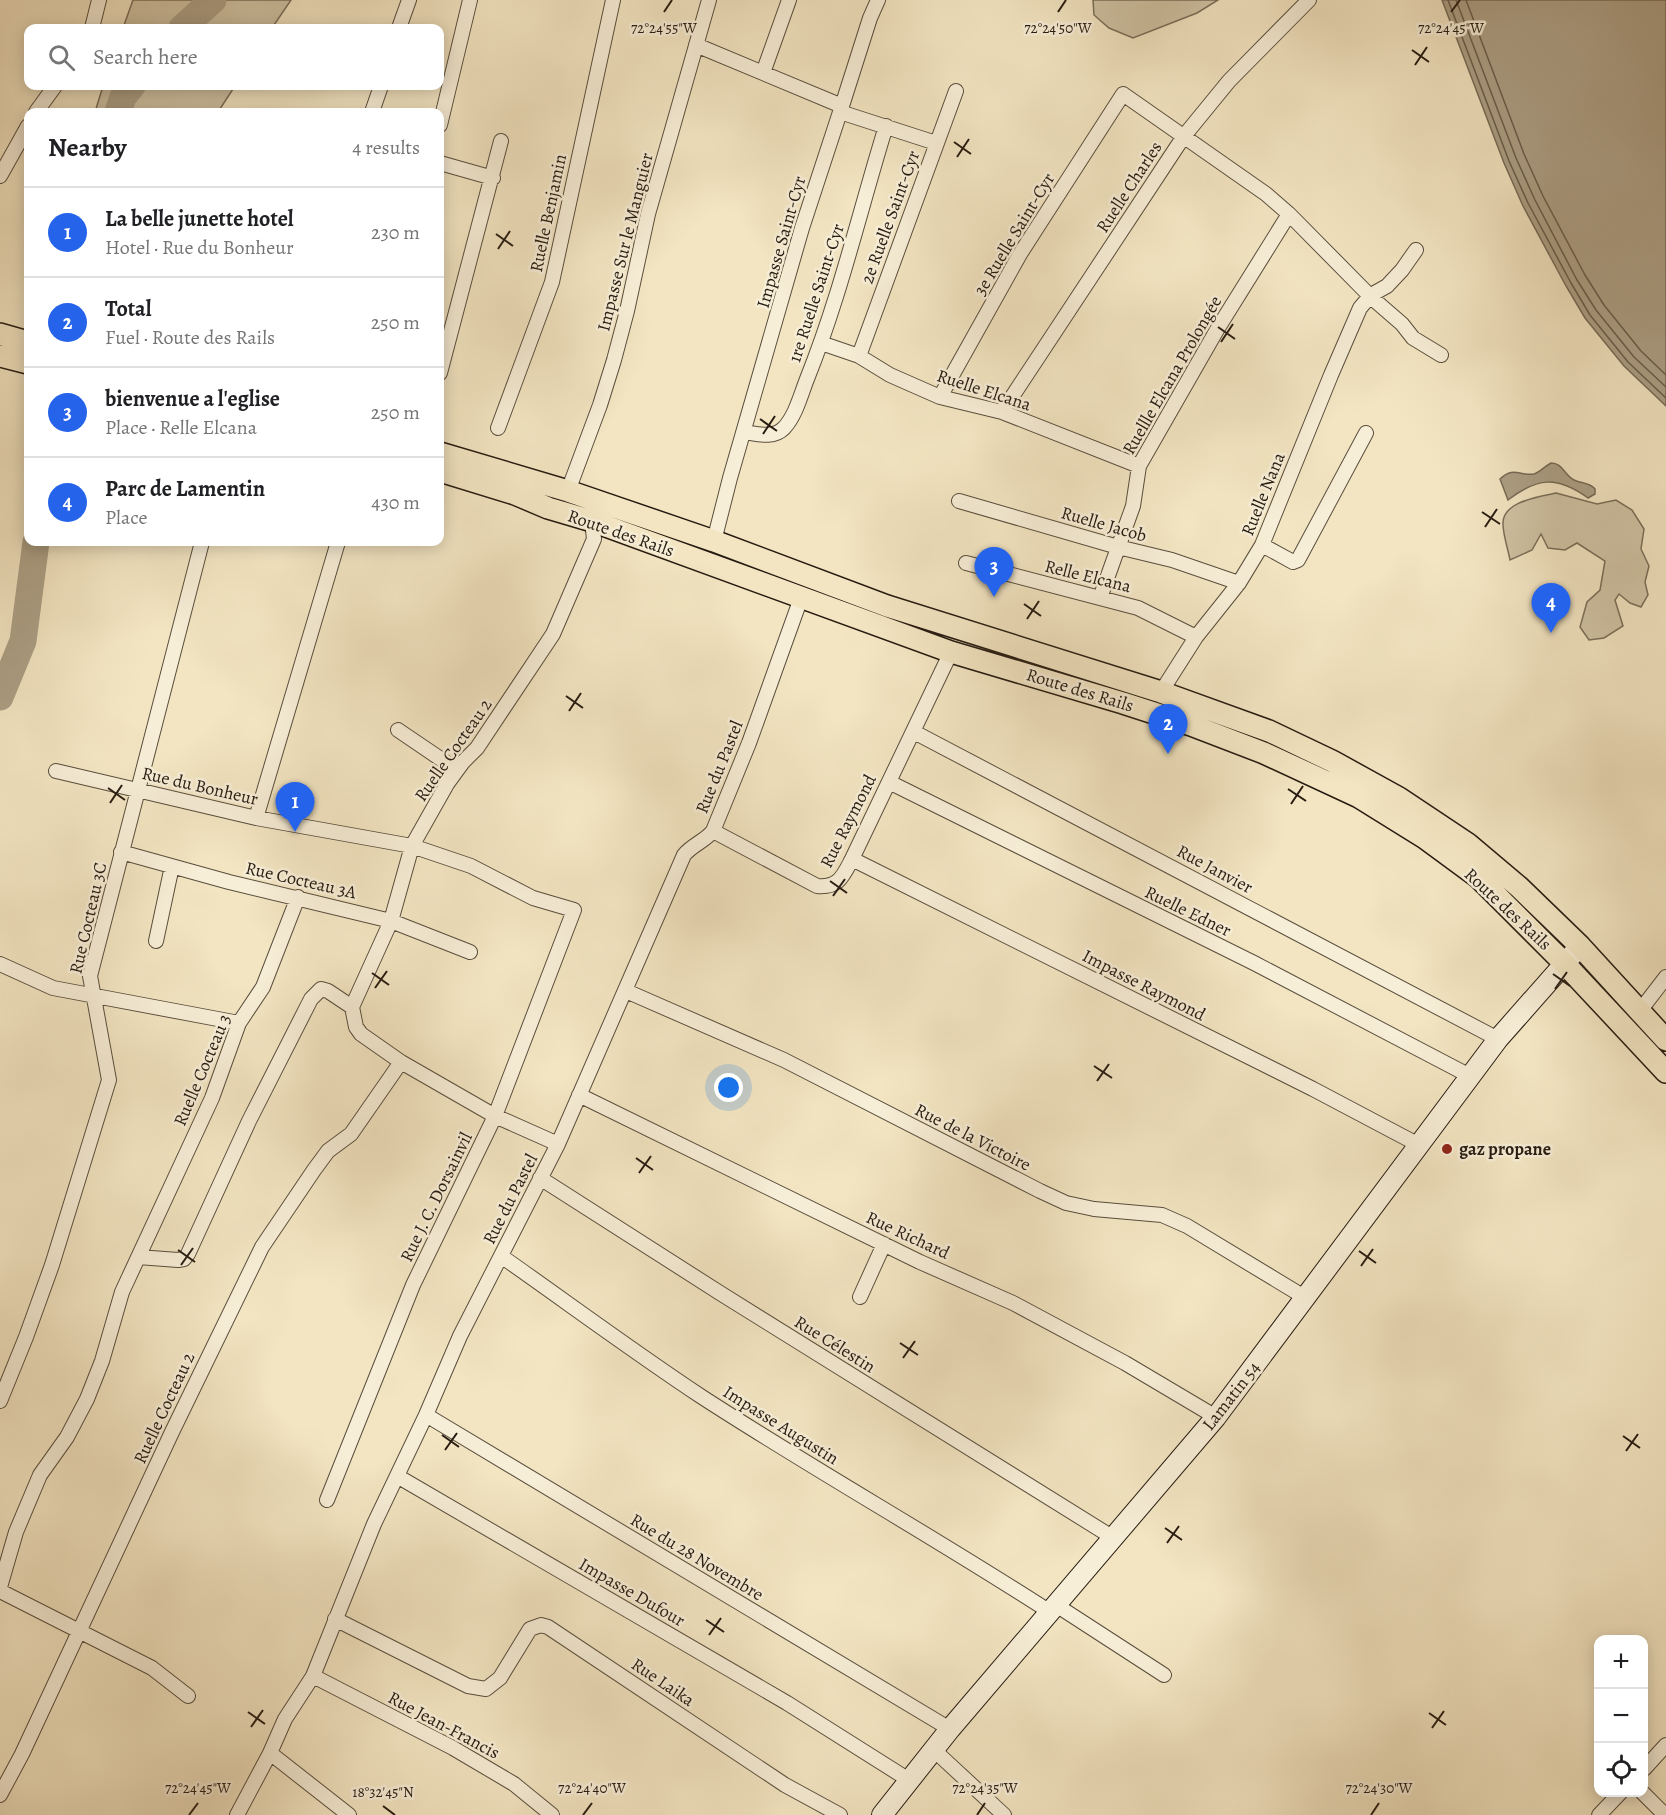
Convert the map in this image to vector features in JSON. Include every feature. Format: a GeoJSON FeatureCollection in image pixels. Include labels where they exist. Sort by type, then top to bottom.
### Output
{"type":"FeatureCollection","features":[{"type":"Feature","properties":{"kind":"main road"},"geometry":{"type":"LineString","coordinates":[[0,334],[24,341]]}},
{"type":"Feature","properties":{"kind":"main road"},"geometry":{"type":"LineString","coordinates":[[0,356],[24,362]]}},
{"type":"Feature","properties":{"kind":"main road","name":"Route des Rails"},"geometry":{"type":"LineString","coordinates":[[444,454],[568,491],[714,541],[887,606],[1161,692],[1269,731],[1332,760],[1399,798],[1468,844],[1519,887],[1580,946],[1666,1040]]}},
{"type":"Feature","properties":{"kind":"main road","name":"Route des Rails"},"geometry":{"type":"LineString","coordinates":[[444,472],[592,521],[951,652],[1113,699],[1191,725],[1264,753],[1359,797],[1425,838],[1478,877],[1564,963],[1666,1072]]}},
{"type":"Feature","properties":{"kind":"street"},"geometry":{"type":"LineString","coordinates":[[93,24],[99,0]]}},
{"type":"Feature","properties":{"kind":"street"},"geometry":{"type":"LineString","coordinates":[[400,24],[409,0]]}},
{"type":"Feature","properties":{"kind":"street"},"geometry":{"type":"LineString","coordinates":[[444,108],[470,0]]}},
{"type":"Feature","properties":{"kind":"street","name":"Ruelle Benjamin"},"geometry":{"type":"LineString","coordinates":[[498,428],[552,282],[613,0]]}},
{"type":"Feature","properties":{"kind":"street","name":"Impasse Sur le Manguier"},"geometry":{"type":"LineString","coordinates":[[568,491],[614,360],[648,214],[709,0]]}},
{"type":"Feature","properties":{"kind":"street"},"geometry":{"type":"LineString","coordinates":[[763,73],[789,0]]}},
{"type":"Feature","properties":{"kind":"street","name":"Impasse Saint-Cyr"},"geometry":{"type":"LineString","coordinates":[[714,541],[802,228],[870,18],[878,0]]}},
{"type":"Feature","properties":{"kind":"street","name":"Ruelle Charles"},"geometry":{"type":"LineString","coordinates":[[1002,412],[1184,136],[1229,81],[1309,0]]}},
{"type":"Feature","properties":{"kind":"street"},"geometry":{"type":"LineString","coordinates":[[696,45],[841,109],[936,143]]}},
{"type":"Feature","properties":{"kind":"street"},"geometry":{"type":"LineString","coordinates":[[39,108],[52,90]]}},
{"type":"Feature","properties":{"kind":"street"},"geometry":{"type":"LineString","coordinates":[[373,108],[380,90]]}},
{"type":"Feature","properties":{"kind":"street","name":"2e Ruelle Saint-Cyr"},"geometry":{"type":"LineString","coordinates":[[859,356],[956,91]]}},
{"type":"Feature","properties":{"kind":"street","name":"3e Ruelle Saint-Cyr"},"geometry":{"type":"LineString","coordinates":[[940,397],[1020,254],[1123,94],[1184,136]]}},
{"type":"Feature","properties":{"kind":"street","name":"1re Ruelle Saint-Cyr"},"geometry":{"type":"LineString","coordinates":[[745,432],[769,435],[777,433],[784,428],[792,416],[821,343],[886,126]]}},
{"type":"Feature","properties":{"kind":"street"},"geometry":{"type":"LineString","coordinates":[[0,176],[24,133]]}},
{"type":"Feature","properties":{"kind":"street"},"geometry":{"type":"LineString","coordinates":[[1184,136],[1266,194],[1402,324],[1413,338],[1441,355]]}},
{"type":"Feature","properties":{"kind":"street"},"geometry":{"type":"LineString","coordinates":[[444,358],[501,141]]}},
{"type":"Feature","properties":{"kind":"street"},"geometry":{"type":"LineString","coordinates":[[444,164],[492,178]]}},
{"type":"Feature","properties":{"kind":"street","name":"Ruellle Elcana Prolongée"},"geometry":{"type":"LineString","coordinates":[[1100,598],[1133,506],[1139,466],[1218,328],[1289,214]]}},
{"type":"Feature","properties":{"kind":"street"},"geometry":{"type":"LineString","coordinates":[[1371,295],[1387,286],[1416,250]]}},
{"type":"Feature","properties":{"kind":"street","name":"Ruelle Nana"},"geometry":{"type":"LineString","coordinates":[[1161,692],[1196,637],[1239,584],[1262,545],[1356,315],[1371,295]]}},
{"type":"Feature","properties":{"kind":"street","name":"Ruelle Elcana"},"geometry":{"type":"LineString","coordinates":[[821,343],[859,356],[890,375],[940,397],[1002,412],[1139,466]]}},
{"type":"Feature","properties":{"kind":"street"},"geometry":{"type":"LineString","coordinates":[[1262,545],[1293,562],[1298,560],[1366,433]]}},
{"type":"Feature","properties":{"kind":"street","name":"Ruelle Jacob"},"geometry":{"type":"LineString","coordinates":[[959,501],[1118,548],[1172,560],[1239,584]]}},
{"type":"Feature","properties":{"kind":"street","name":"Ruelle Cocteau 2"},"geometry":{"type":"LineString","coordinates":[[352,1007],[391,921],[412,846],[457,770],[477,748],[553,634],[594,539],[592,521]]}},
{"type":"Feature","properties":{"kind":"street","name":"Rue Cocteau 3C"},"geometry":{"type":"LineString","coordinates":[[0,1401],[52,1265],[109,1080],[90,976],[201,546]]}},
{"type":"Feature","properties":{"kind":"street"},"geometry":{"type":"LineString","coordinates":[[256,818],[337,546]]}},
{"type":"Feature","properties":{"kind":"street","name":"Relle Elcana"},"geometry":{"type":"LineString","coordinates":[[966,563],[1138,608],[1196,637]]}},
{"type":"Feature","properties":{"kind":"street","name":"Rue du Pastel"},"geometry":{"type":"LineString","coordinates":[[237,1815],[285,1719],[313,1676],[374,1524],[426,1415],[460,1336],[558,1144],[684,855],[689,849],[710,836],[713,831],[749,743],[801,598]]}},
{"type":"Feature","properties":{"kind":"street","name":"Rue Raymond"},"geometry":{"type":"LineString","coordinates":[[713,831],[817,886],[827,887],[837,883],[852,859],[951,652]]}},
{"type":"Feature","properties":{"kind":"street"},"geometry":{"type":"LineString","coordinates":[[398,730],[457,770]]}},
{"type":"Feature","properties":{"kind":"street","name":"Rue Janvier"},"geometry":{"type":"LineString","coordinates":[[914,732],[1498,1039]]}},
{"type":"Feature","properties":{"kind":"street","name":"Rue du Bonheur"},"geometry":{"type":"LineString","coordinates":[[56,771],[256,818],[412,846],[471,866],[533,898],[574,910]]}},
{"type":"Feature","properties":{"kind":"street","name":"Ruelle Edner"},"geometry":{"type":"LineString","coordinates":[[889,783],[1254,963],[1470,1076]]}},
{"type":"Feature","properties":{"kind":"street","name":"Rue Cocteau 3A"},"geometry":{"type":"LineString","coordinates":[[121,852],[229,882],[391,921],[470,952]]}},
{"type":"Feature","properties":{"kind":"street","name":"Impasse Raymond"},"geometry":{"type":"LineString","coordinates":[[852,859],[1303,1084],[1419,1145]]}},
{"type":"Feature","properties":{"kind":"street"},"geometry":{"type":"LineString","coordinates":[[156,940],[172,866]]}},
{"type":"Feature","properties":{"kind":"street","name":"Ruelle Cocteau 3"},"geometry":{"type":"LineString","coordinates":[[0,1589],[16,1532],[40,1475],[67,1437],[87,1399],[102,1361],[122,1292],[212,1098],[239,1023],[263,987],[298,897]]}},
{"type":"Feature","properties":{"kind":"street","name":"Rue J. C. Dorsainvil"},"geometry":{"type":"LineString","coordinates":[[327,1500],[413,1285],[495,1116],[574,910]]}},
{"type":"Feature","properties":{"kind":"street","name":"Lamatin 54"},"geometry":{"type":"LineString","coordinates":[[882,1815],[950,1729],[1216,1417],[1498,1039],[1580,946]]}},
{"type":"Feature","properties":{"kind":"street"},"geometry":{"type":"LineString","coordinates":[[0,964],[53,988],[239,1023]]}},
{"type":"Feature","properties":{"kind":"street"},"geometry":{"type":"LineString","coordinates":[[1639,1012],[1666,977]]}},
{"type":"Feature","properties":{"kind":"street"},"geometry":{"type":"LineString","coordinates":[[138,1257],[178,1260],[184,1259],[188,1254],[254,1111],[311,999],[321,989],[352,1007],[356,1027],[361,1034],[401,1062],[495,1116],[558,1144]]}},
{"type":"Feature","properties":{"kind":"street","name":"Rue de la Victoire"},"geometry":{"type":"LineString","coordinates":[[626,991],[784,1060],[1066,1203],[1094,1209],[1162,1215],[1187,1226],[1306,1298]]}},
{"type":"Feature","properties":{"kind":"street","name":"Ruelle Cocteau 2"},"geometry":{"type":"LineString","coordinates":[[0,1795],[22,1754],[172,1432],[262,1247],[328,1151],[351,1134],[401,1062]]}},
{"type":"Feature","properties":{"kind":"street","name":"Rue Richard"},"geometry":{"type":"LineString","coordinates":[[579,1095],[884,1244],[1013,1303],[1125,1363],[1216,1417]]}},
{"type":"Feature","properties":{"kind":"street","name":"Rue Célestin"},"geometry":{"type":"LineString","coordinates":[[540,1178],[1112,1538]]}},
{"type":"Feature","properties":{"kind":"street"},"geometry":{"type":"LineString","coordinates":[[860,1297],[884,1244]]}},
{"type":"Feature","properties":{"kind":"street","name":"Impasse Augustin"},"geometry":{"type":"LineString","coordinates":[[501,1256],[702,1396],[828,1475],[1164,1675]]}},
{"type":"Feature","properties":{"kind":"street","name":"Rue du 28 Novembre"},"geometry":{"type":"LineString","coordinates":[[426,1415],[950,1729]]}},
{"type":"Feature","properties":{"kind":"street","name":"Impasse Dufour"},"geometry":{"type":"LineString","coordinates":[[397,1476],[787,1703],[909,1780]]}},
{"type":"Feature","properties":{"kind":"street"},"geometry":{"type":"LineString","coordinates":[[0,1589],[152,1668],[188,1696]]}},
{"type":"Feature","properties":{"kind":"street","name":"Rue Laika"},"geometry":{"type":"LineString","coordinates":[[335,1619],[468,1686],[486,1689],[500,1678],[530,1629],[541,1625],[548,1627],[785,1785],[840,1815]]}},
{"type":"Feature","properties":{"kind":"street","name":"Rue Jean-Francis"},"geometry":{"type":"LineString","coordinates":[[313,1676],[453,1748],[514,1784],[552,1815]]}},
{"type":"Feature","properties":{"kind":"street"},"geometry":{"type":"LineString","coordinates":[[1648,1765],[1666,1746]]}},
{"type":"Feature","properties":{"kind":"street"},"geometry":{"type":"LineString","coordinates":[[935,1750],[1004,1815]]}},
{"type":"Feature","properties":{"kind":"street"},"geometry":{"type":"LineString","coordinates":[[270,1753],[349,1815]]}},
{"type":"Feature","properties":{"kind":"street"},"geometry":{"type":"LineString","coordinates":[[1599,1815],[1616,1797]]}},
{"type":"Feature","properties":{"kind":"street"},"geometry":{"type":"LineString","coordinates":[[1647,1797],[1665,1815]]}},
{"type":"Feature","properties":{"kind":"shaded area"},"geometry":{"type":"Polygon","coordinates":[[[133,0],[291,0],[275,24],[124,24],[133,0]]]}},
{"type":"Feature","properties":{"kind":"shaded area"},"geometry":{"type":"Polygon","coordinates":[[[1093,0],[1218,0],[1197,13],[1133,38],[1109,28],[1094,15],[1093,0]]]}},
{"type":"Feature","properties":{"kind":"shaded area"},"geometry":{"type":"Polygon","coordinates":[[[102,90],[232,90],[221,108],[96,108],[102,90]]]}},
{"type":"Feature","properties":{"kind":"shaded area"},"geometry":{"type":"Polygon","coordinates":[[[1556,493],[1597,504],[1616,500],[1632,510],[1644,529],[1641,549],[1649,566],[1645,582],[1648,595],[1641,607],[1630,603],[1619,594],[1615,600],[1623,626],[1604,638],[1589,640],[1580,627],[1587,602],[1600,590],[1605,561],[1577,543],[1565,550],[1548,548],[1541,534],[1532,550],[1510,560],[1503,528],[1504,516],[1515,505],[1523,501],[1556,493]]]}},
{"type":"Feature","properties":{"kind":"water"},"geometry":{"type":"Polygon","coordinates":[[[1442,0],[1666,0],[1666,406],[1624,366],[1585,318],[1566,286],[1523,206],[1504,163],[1442,0]]]}},
{"type":"Feature","properties":{"kind":"water"},"geometry":{"type":"Polygon","coordinates":[[[1551,463],[1561,467],[1574,480],[1593,487],[1595,494],[1588,498],[1567,486],[1548,482],[1529,487],[1508,500],[1500,479],[1513,472],[1534,474],[1551,463]]]}},
{"type":"Feature","properties":{"kind":"waterway"},"geometry":{"type":"LineString","coordinates":[[186,24],[213,0]]}},
{"type":"Feature","properties":{"kind":"waterway"},"geometry":{"type":"LineString","coordinates":[[119,108],[123,97],[129,90]]}},
{"type":"Feature","properties":{"kind":"waterway"},"geometry":{"type":"LineString","coordinates":[[0,697],[23,641],[35,546]]}},
{"type":"Feature","properties":{"kind":"place","name":"bienvenue a l'eglise"},"geometry":{"type":"Point","coordinates":[994,597]}},
{"type":"Feature","properties":{"kind":"place","name":"Parc de Lamentin"},"geometry":{"type":"Point","coordinates":[1551,633]}},
{"type":"Feature","properties":{"kind":"place","name":"Total"},"geometry":{"type":"Point","coordinates":[1168,754]}},
{"type":"Feature","properties":{"kind":"place","name":"La belle junette hotel"},"geometry":{"type":"Point","coordinates":[295,832]}},
{"type":"Feature","properties":{"kind":"place","name":"gaz propane"},"geometry":{"type":"Point","coordinates":[1447,1149]}}]}
